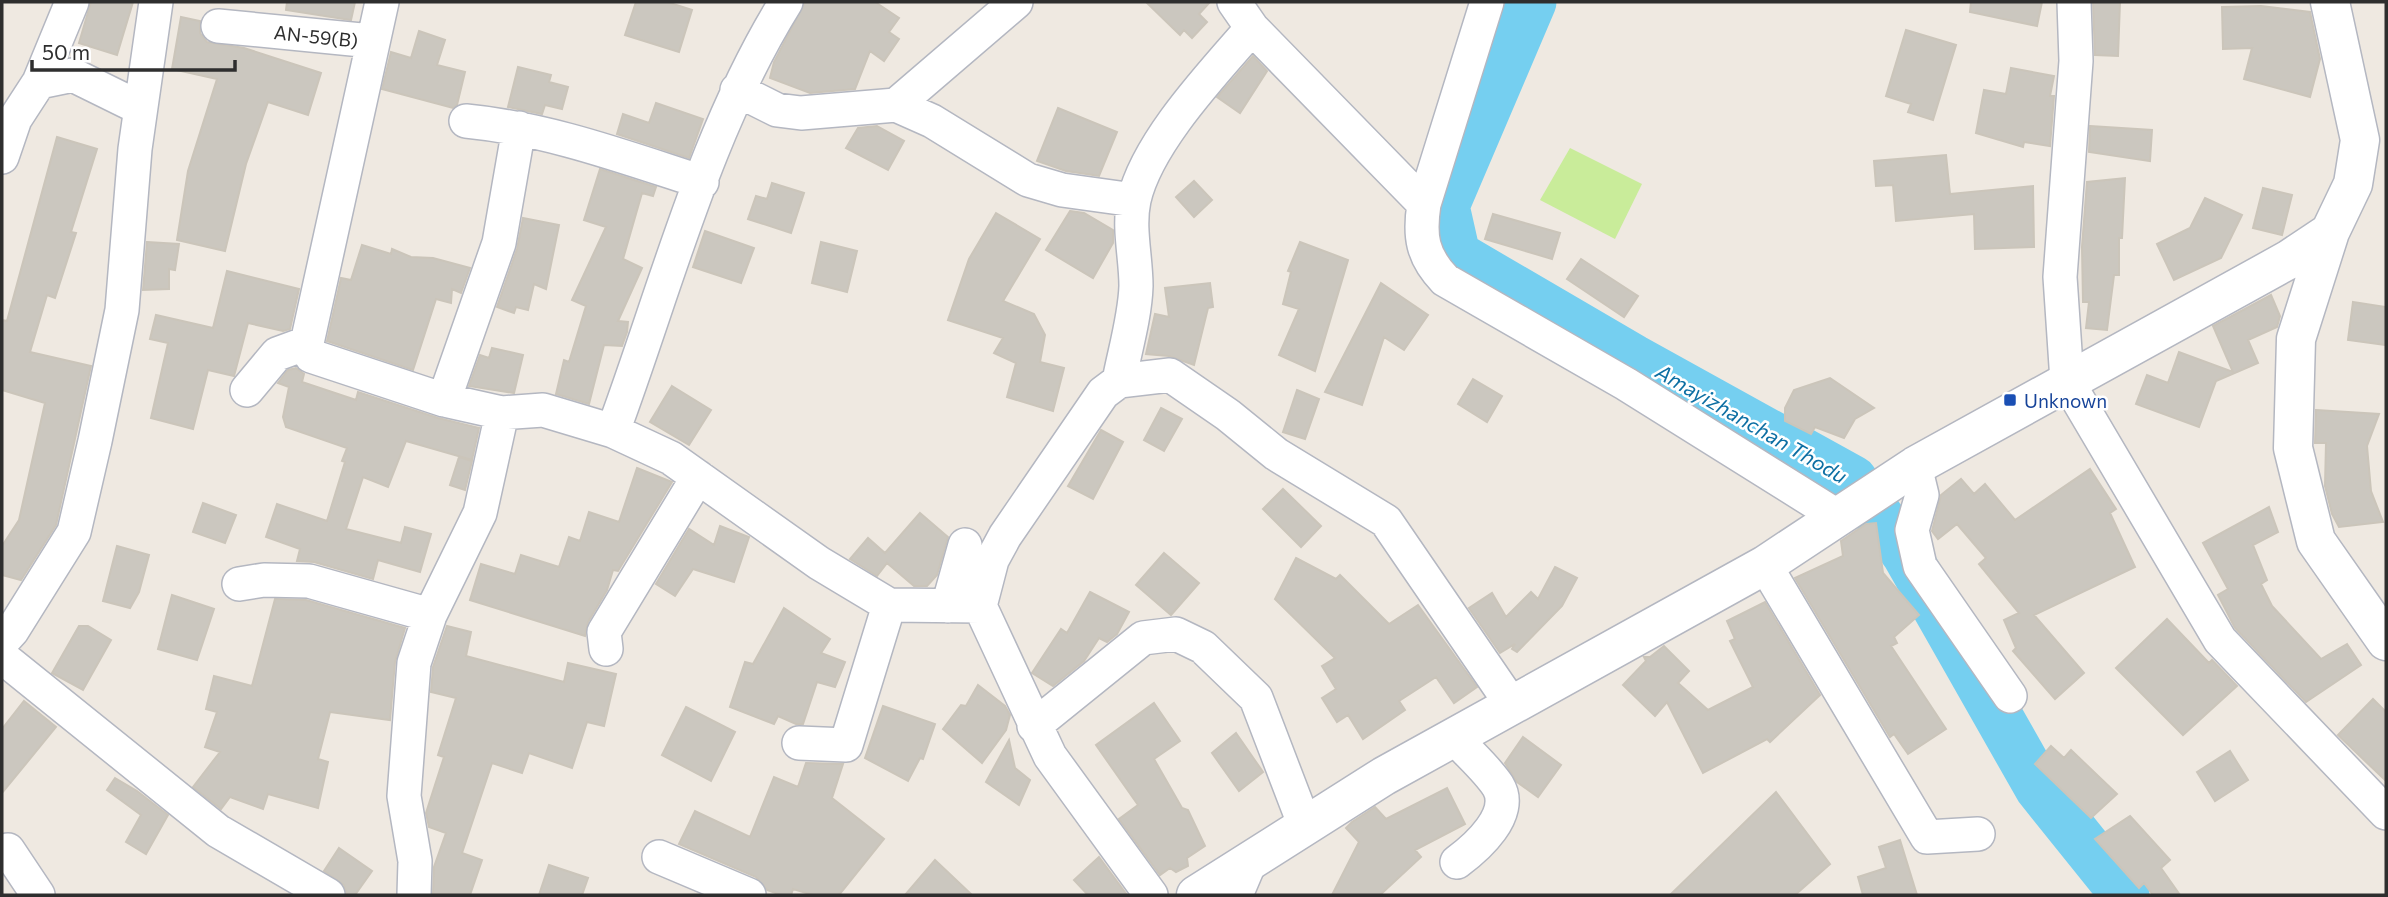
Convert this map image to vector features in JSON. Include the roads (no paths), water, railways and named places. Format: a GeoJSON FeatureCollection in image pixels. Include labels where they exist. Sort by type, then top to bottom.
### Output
{"type":"FeatureCollection","features":[{"type":"Feature","properties":{"kind":"main road"},"geometry":{"type":"LineString","coordinates":[[2330,2],[2360,140],[2353,184],[2330,232],[2296,339],[2293,448],[2316,541],[2386,641]]}},
{"type":"Feature","properties":{"kind":"main road"},"geometry":{"type":"LineString","coordinates":[[1196,895],[1243,879],[1305,826],[1454,737],[1765,565],[1915,466],[2288,260],[2330,232]]}},
{"type":"Feature","properties":{"kind":"street"},"geometry":{"type":"LineString","coordinates":[[2,158],[15,120],[40,82],[72,2]]}},
{"type":"Feature","properties":{"kind":"street"},"geometry":{"type":"LineString","coordinates":[[2,642],[12,631],[74,532],[122,310],[140,108],[156,2]]}},
{"type":"Feature","properties":{"kind":"street"},"geometry":{"type":"LineString","coordinates":[[382,2],[307,343],[310,356],[444,400],[502,413],[543,410],[612,431],[671,458],[819,564],[889,605],[964,606]]}},
{"type":"Feature","properties":{"kind":"street"},"geometry":{"type":"LineString","coordinates":[[612,431],[737,90],[755,52],[786,2]]}},
{"type":"Feature","properties":{"kind":"street"},"geometry":{"type":"LineString","coordinates":[[896,105],[1016,2]]}},
{"type":"Feature","properties":{"kind":"street"},"geometry":{"type":"LineString","coordinates":[[1487,2],[1424,204],[1420,229],[1423,250],[1432,267],[1445,280],[1842,512]]}},
{"type":"Feature","properties":{"kind":"street"},"geometry":{"type":"LineString","coordinates":[[2074,2],[2076,61],[2060,277],[2067,381],[2220,640],[2386,813]]}},
{"type":"Feature","properties":{"kind":"street"},"geometry":{"type":"LineString","coordinates":[[1119,381],[1136,288],[1132,230],[1134,200],[1154,154],[1243,15],[1424,204]]}},
{"type":"Feature","properties":{"kind":"street","name":"AN-59(B)"},"geometry":{"type":"LineString","coordinates":[[218,26],[372,41]]}},
{"type":"Feature","properties":{"kind":"street"},"geometry":{"type":"LineString","coordinates":[[40,82],[73,75],[140,108]]}},
{"type":"Feature","properties":{"kind":"street"},"geometry":{"type":"LineString","coordinates":[[737,90],[776,110],[801,113],[896,105],[932,121],[1028,180],[1062,190],[1134,200]]}},
{"type":"Feature","properties":{"kind":"street"},"geometry":{"type":"LineString","coordinates":[[467,121],[519,128],[574,140],[702,182]]}},
{"type":"Feature","properties":{"kind":"street"},"geometry":{"type":"LineString","coordinates":[[444,400],[499,243],[519,128]]}},
{"type":"Feature","properties":{"kind":"street"},"geometry":{"type":"LineString","coordinates":[[247,390],[277,354],[307,343]]}},
{"type":"Feature","properties":{"kind":"street"},"geometry":{"type":"LineString","coordinates":[[964,606],[1005,536],[1103,393],[1119,381],[1170,375],[1228,415],[1276,454],[1386,521],[1512,705]]}},
{"type":"Feature","properties":{"kind":"street"},"geometry":{"type":"LineString","coordinates":[[414,895],[415,860],[404,796],[414,663],[430,615],[480,513],[502,413]]}},
{"type":"Feature","properties":{"kind":"street"},"geometry":{"type":"LineString","coordinates":[[1915,466],[1922,495],[1912,530],[1920,566],[2010,696]]}},
{"type":"Feature","properties":{"kind":"street"},"geometry":{"type":"LineString","coordinates":[[606,649],[604,632],[698,477]]}},
{"type":"Feature","properties":{"kind":"street"},"geometry":{"type":"LineString","coordinates":[[965,545],[964,606],[1050,756],[1151,895]]}},
{"type":"Feature","properties":{"kind":"street"},"geometry":{"type":"LineString","coordinates":[[1765,565],[1927,837],[1978,834]]}},
{"type":"Feature","properties":{"kind":"street"},"geometry":{"type":"LineString","coordinates":[[239,584],[264,580],[309,581],[430,615]]}},
{"type":"Feature","properties":{"kind":"street"},"geometry":{"type":"LineString","coordinates":[[799,743],[846,745],[889,605]]}},
{"type":"Feature","properties":{"kind":"street"},"geometry":{"type":"LineString","coordinates":[[1034,726],[1143,638],[1176,634],[1203,647],[1256,698],[1305,826]]}},
{"type":"Feature","properties":{"kind":"street"},"geometry":{"type":"LineString","coordinates":[[2,657],[218,831],[328,895]]}},
{"type":"Feature","properties":{"kind":"street"},"geometry":{"type":"LineString","coordinates":[[1454,737],[1500,788],[1501,810],[1482,843],[1457,862]]}},
{"type":"Feature","properties":{"kind":"street"},"geometry":{"type":"LineString","coordinates":[[8,850],[38,895]]}},
{"type":"Feature","properties":{"kind":"street"},"geometry":{"type":"LineString","coordinates":[[659,857],[749,895]]}},
{"type":"Feature","properties":{"kind":"waterway","name":"Amayizhanchan Thodu"},"geometry":{"type":"LineString","coordinates":[[1532,2],[1445,206],[1456,255],[1634,359],[1853,480],[1906,554],[2039,788],[2125,895]]}},
{"type":"Feature","properties":{"kind":"place","name":"Unknown"},"geometry":{"type":"Point","coordinates":[2010,400]}}]}
